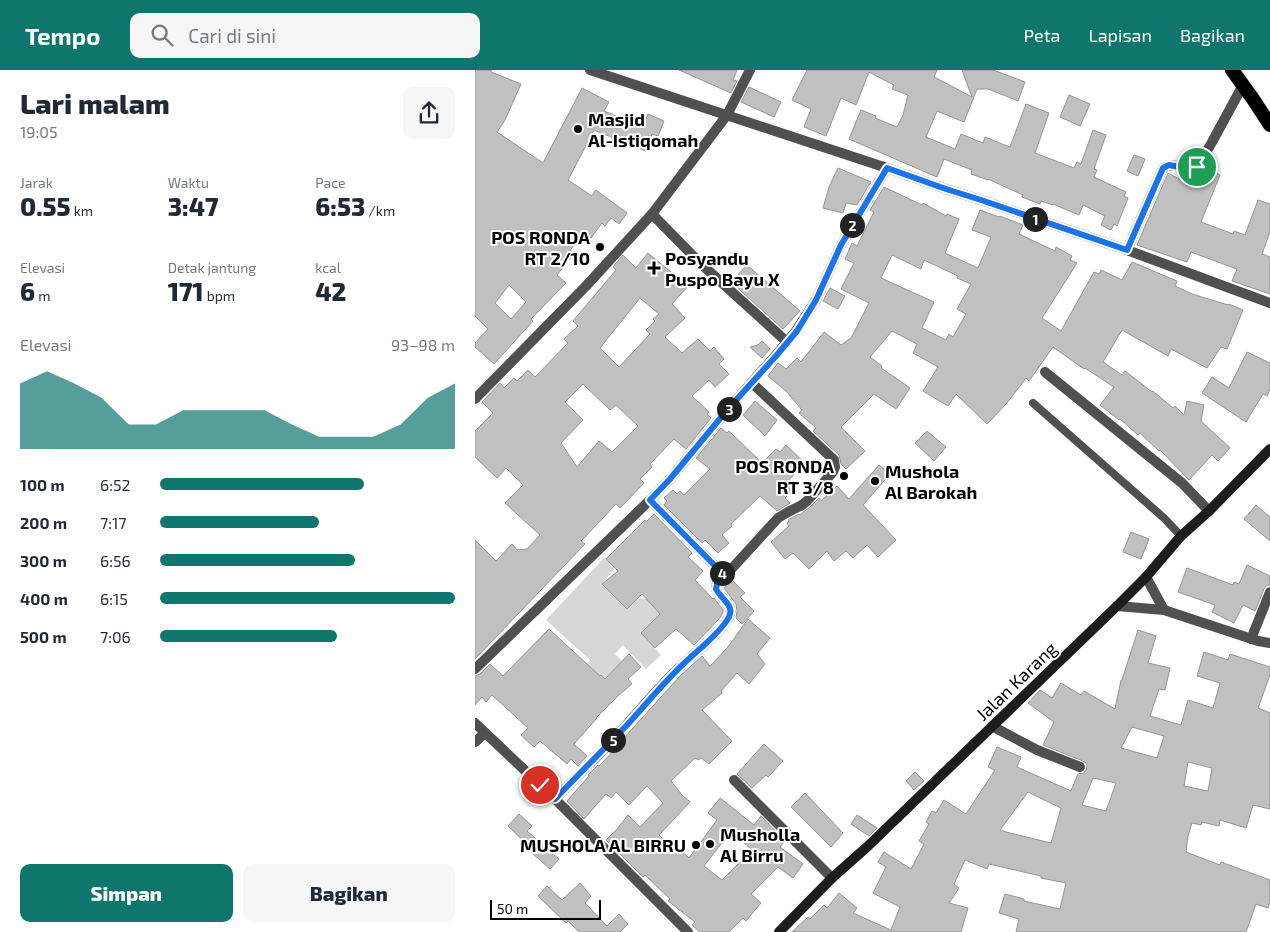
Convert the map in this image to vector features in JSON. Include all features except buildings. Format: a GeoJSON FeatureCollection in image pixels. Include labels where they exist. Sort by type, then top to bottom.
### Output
{"type":"FeatureCollection","features":[{"type":"Feature","properties":{"kind":"highway"},"geometry":{"type":"LineString","coordinates":[[1232,70],[1270,125]]}},
{"type":"Feature","properties":{"kind":"main road","name":"Jalan Karang"},"geometry":{"type":"LineString","coordinates":[[779,932],[832,878],[1117,606],[1181,536],[1209,511],[1270,449]]}},
{"type":"Feature","properties":{"kind":"street"},"geometry":{"type":"LineString","coordinates":[[475,399],[586,286],[652,214],[727,115],[750,70]]}},
{"type":"Feature","properties":{"kind":"street"},"geometry":{"type":"LineString","coordinates":[[594,71],[1127,250],[1270,303]]}},
{"type":"Feature","properties":{"kind":"street"},"geometry":{"type":"LineString","coordinates":[[1127,250],[1163,168],[1169,165],[1191,169],[1197,167],[1243,85]]}},
{"type":"Feature","properties":{"kind":"street"},"geometry":{"type":"LineString","coordinates":[[475,669],[650,500],[797,331],[816,300],[841,245],[887,168]]}},
{"type":"Feature","properties":{"kind":"street"},"geometry":{"type":"LineString","coordinates":[[652,214],[700,263],[787,342]]}},
{"type":"Feature","properties":{"kind":"street"},"geometry":{"type":"LineString","coordinates":[[1045,372],[1182,483],[1209,511]]}},
{"type":"Feature","properties":{"kind":"street"},"geometry":{"type":"LineString","coordinates":[[555,799],[651,697],[729,619],[731,614],[730,607],[716,589],[717,584],[778,518],[807,501],[833,472],[835,467],[832,457],[752,383]]}},
{"type":"Feature","properties":{"kind":"street"},"geometry":{"type":"LineString","coordinates":[[650,500],[725,576]]}},
{"type":"Feature","properties":{"kind":"street"},"geometry":{"type":"LineString","coordinates":[[1145,577],[1164,610]]}},
{"type":"Feature","properties":{"kind":"street"},"geometry":{"type":"LineString","coordinates":[[1251,639],[1270,592]]}},
{"type":"Feature","properties":{"kind":"street"},"geometry":{"type":"LineString","coordinates":[[1117,606],[1164,610],[1270,644]]}},
{"type":"Feature","properties":{"kind":"street"},"geometry":{"type":"LineString","coordinates":[[475,723],[555,799],[688,932]]}},
{"type":"Feature","properties":{"kind":"street"},"geometry":{"type":"LineString","coordinates":[[992,726],[1037,750],[1080,767]]}},
{"type":"Feature","properties":{"kind":"street"},"geometry":{"type":"LineString","coordinates":[[475,742],[485,733]]}},
{"type":"Feature","properties":{"kind":"street"},"geometry":{"type":"LineString","coordinates":[[733,780],[832,878]]}},
{"type":"Feature","properties":{"kind":"lane"},"geometry":{"type":"LineString","coordinates":[[1033,403],[1164,518],[1181,536]]}},
{"type":"Feature","properties":{"kind":"shaded area"},"geometry":{"type":"Polygon","coordinates":[[[605,557],[615,568],[602,584],[627,609],[638,598],[650,598],[674,629],[669,636],[654,620],[641,633],[661,655],[646,669],[623,645],[615,654],[628,667],[605,679],[601,675],[581,694],[569,687],[590,660],[546,620],[605,557]]]}},
{"type":"Feature","properties":{"kind":"place","name":"Masjid Al-Istiqomah"},"geometry":{"type":"Point","coordinates":[578,129]}},
{"type":"Feature","properties":{"kind":"place","name":"POS RONDA RT 2/10"},"geometry":{"type":"Point","coordinates":[600,247]}},
{"type":"Feature","properties":{"kind":"place","name":"Posyandu Puspo Bayu X"},"geometry":{"type":"Point","coordinates":[654,268]}},
{"type":"Feature","properties":{"kind":"place","name":"POS RONDA RT 3/8"},"geometry":{"type":"Point","coordinates":[844,476]}},
{"type":"Feature","properties":{"kind":"place","name":"Mushola Al Barokah"},"geometry":{"type":"Point","coordinates":[875,481]}},
{"type":"Feature","properties":{"kind":"place","name":"Musholla Al Birru"},"geometry":{"type":"Point","coordinates":[710,844]}},
{"type":"Feature","properties":{"kind":"place","name":"MUSHOLA AL BIRRU"},"geometry":{"type":"Point","coordinates":[696,845]}},
{"type":"Feature","properties":{"kind":"route"},"geometry":{"type":"LineString","coordinates":[[540,785],[555,799],[629,723],[651,697],[729,619],[731,614],[730,607],[716,589],[717,584],[725,576],[650,500],[797,331],[816,300],[841,245],[887,168],[1127,250],[1163,168],[1169,165],[1191,169],[1197,167]]}}]}
